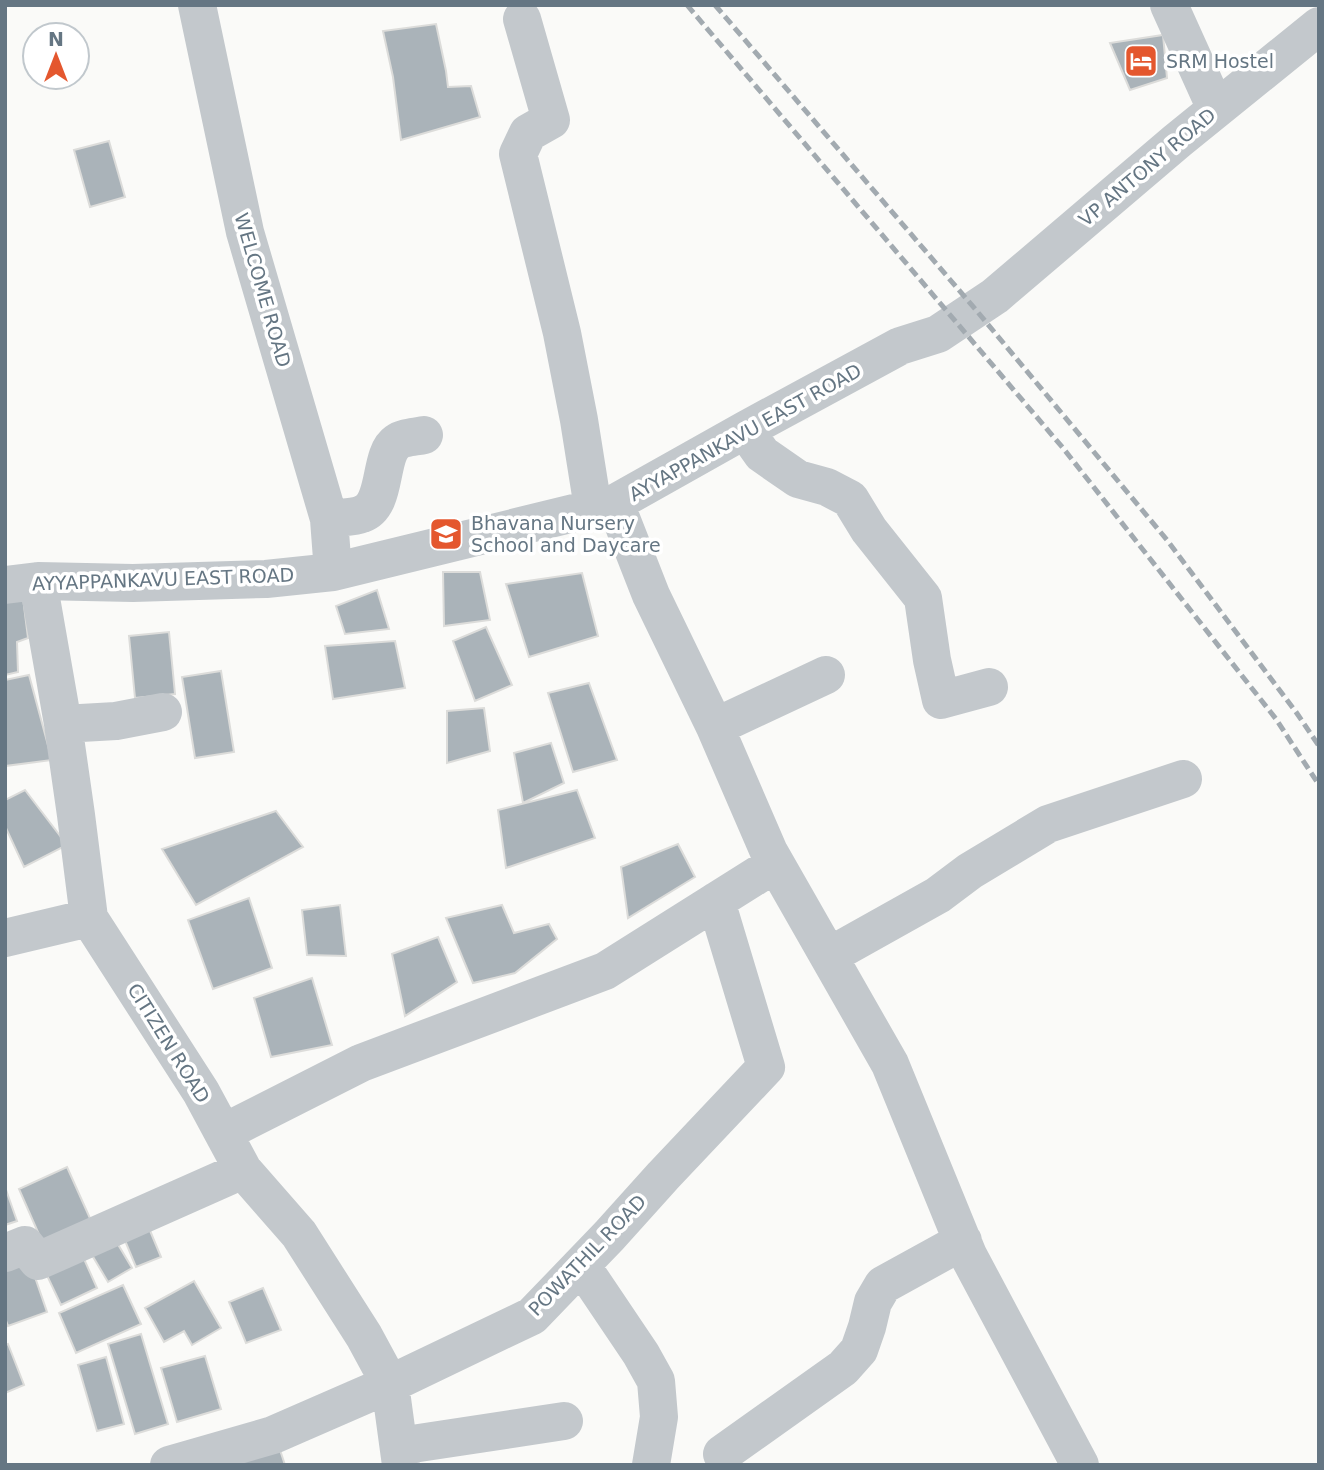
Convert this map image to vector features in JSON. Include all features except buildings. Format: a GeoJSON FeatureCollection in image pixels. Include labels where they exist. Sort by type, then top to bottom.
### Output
{"type":"FeatureCollection","features":[{"type":"Feature","properties":{"kind":"street","name":"WELCOME ROAD"},"geometry":{"type":"LineString","coordinates":[[198,5],[245,232],[329,519],[333,572]]}},
{"type":"Feature","properties":{"kind":"street"},"geometry":{"type":"LineString","coordinates":[[1169,5],[1216,109]]}},
{"type":"Feature","properties":{"kind":"street"},"geometry":{"type":"LineString","coordinates":[[522,19],[551,120],[528,133],[518,154],[562,333],[579,420],[604,506],[715,727],[775,863],[891,1064],[975,1267],[1080,1465]]}},
{"type":"Feature","properties":{"kind":"street","name":"VP ANTONY ROAD"},"geometry":{"type":"LineString","coordinates":[[976,310],[1319,26]]}},
{"type":"Feature","properties":{"kind":"street","name":"AYYAPPANKAVU EAST ROAD"},"geometry":{"type":"LineString","coordinates":[[22,583],[267,579],[333,572],[604,506],[900,346],[938,334],[976,310]]}},
{"type":"Feature","properties":{"kind":"street"},"geometry":{"type":"LineString","coordinates":[[745,430],[762,454],[789,472],[850,499],[869,530],[923,598],[941,700],[989,687]]}},
{"type":"Feature","properties":{"kind":"street"},"geometry":{"type":"LineString","coordinates":[[329,519],[364,514],[374,504],[382,485],[388,454],[397,442],[424,435]]}},
{"type":"Feature","properties":{"kind":"street","name":"CITIZEN ROAD"},"geometry":{"type":"LineString","coordinates":[[22,583],[63,723],[89,918],[201,1092],[243,1170],[299,1234],[363,1336],[390,1384],[400,1455]]}},
{"type":"Feature","properties":{"kind":"street"},"geometry":{"type":"LineString","coordinates":[[715,727],[826,675]]}},
{"type":"Feature","properties":{"kind":"street"},"geometry":{"type":"LineString","coordinates":[[63,723],[116,722],[163,712]]}},
{"type":"Feature","properties":{"kind":"street"},"geometry":{"type":"LineString","coordinates":[[829,956],[938,895],[970,871],[1048,824],[1183,779]]}},
{"type":"Feature","properties":{"kind":"street"},"geometry":{"type":"LineString","coordinates":[[223,1133],[361,1063],[605,971],[775,863]]}},
{"type":"Feature","properties":{"kind":"street","name":"POWATHIL ROAD"},"geometry":{"type":"LineString","coordinates":[[169,1465],[272,1435],[390,1384],[532,1315],[581,1265],[766,1068],[716,901]]}},
{"type":"Feature","properties":{"kind":"street"},"geometry":{"type":"LineString","coordinates":[[5,938],[89,918]]}},
{"type":"Feature","properties":{"kind":"street"},"geometry":{"type":"LineString","coordinates":[[5,1253],[25,1245],[38,1261],[243,1170]]}},
{"type":"Feature","properties":{"kind":"street"},"geometry":{"type":"LineString","coordinates":[[722,1454],[843,1368],[859,1350],[873,1302],[883,1285],[963,1241]]}},
{"type":"Feature","properties":{"kind":"street"},"geometry":{"type":"LineString","coordinates":[[581,1265],[656,1381],[659,1418],[651,1465]]}},
{"type":"Feature","properties":{"kind":"street"},"geometry":{"type":"LineString","coordinates":[[400,1455],[564,1420]]}},
{"type":"Feature","properties":{"kind":"railway"},"geometry":{"type":"LineString","coordinates":[[687,5],[1063,448],[1276,719],[1319,785]]}},
{"type":"Feature","properties":{"kind":"railway"},"geometry":{"type":"LineString","coordinates":[[715,5],[976,310],[1167,540],[1319,746]]}},
{"type":"Feature","properties":{"kind":"place","name":"SRM Hostel"},"geometry":{"type":"Point","coordinates":[1141,61]}},
{"type":"Feature","properties":{"kind":"place","name":"Bhavana Nursery School and Daycare"},"geometry":{"type":"Point","coordinates":[446,534]}}]}
